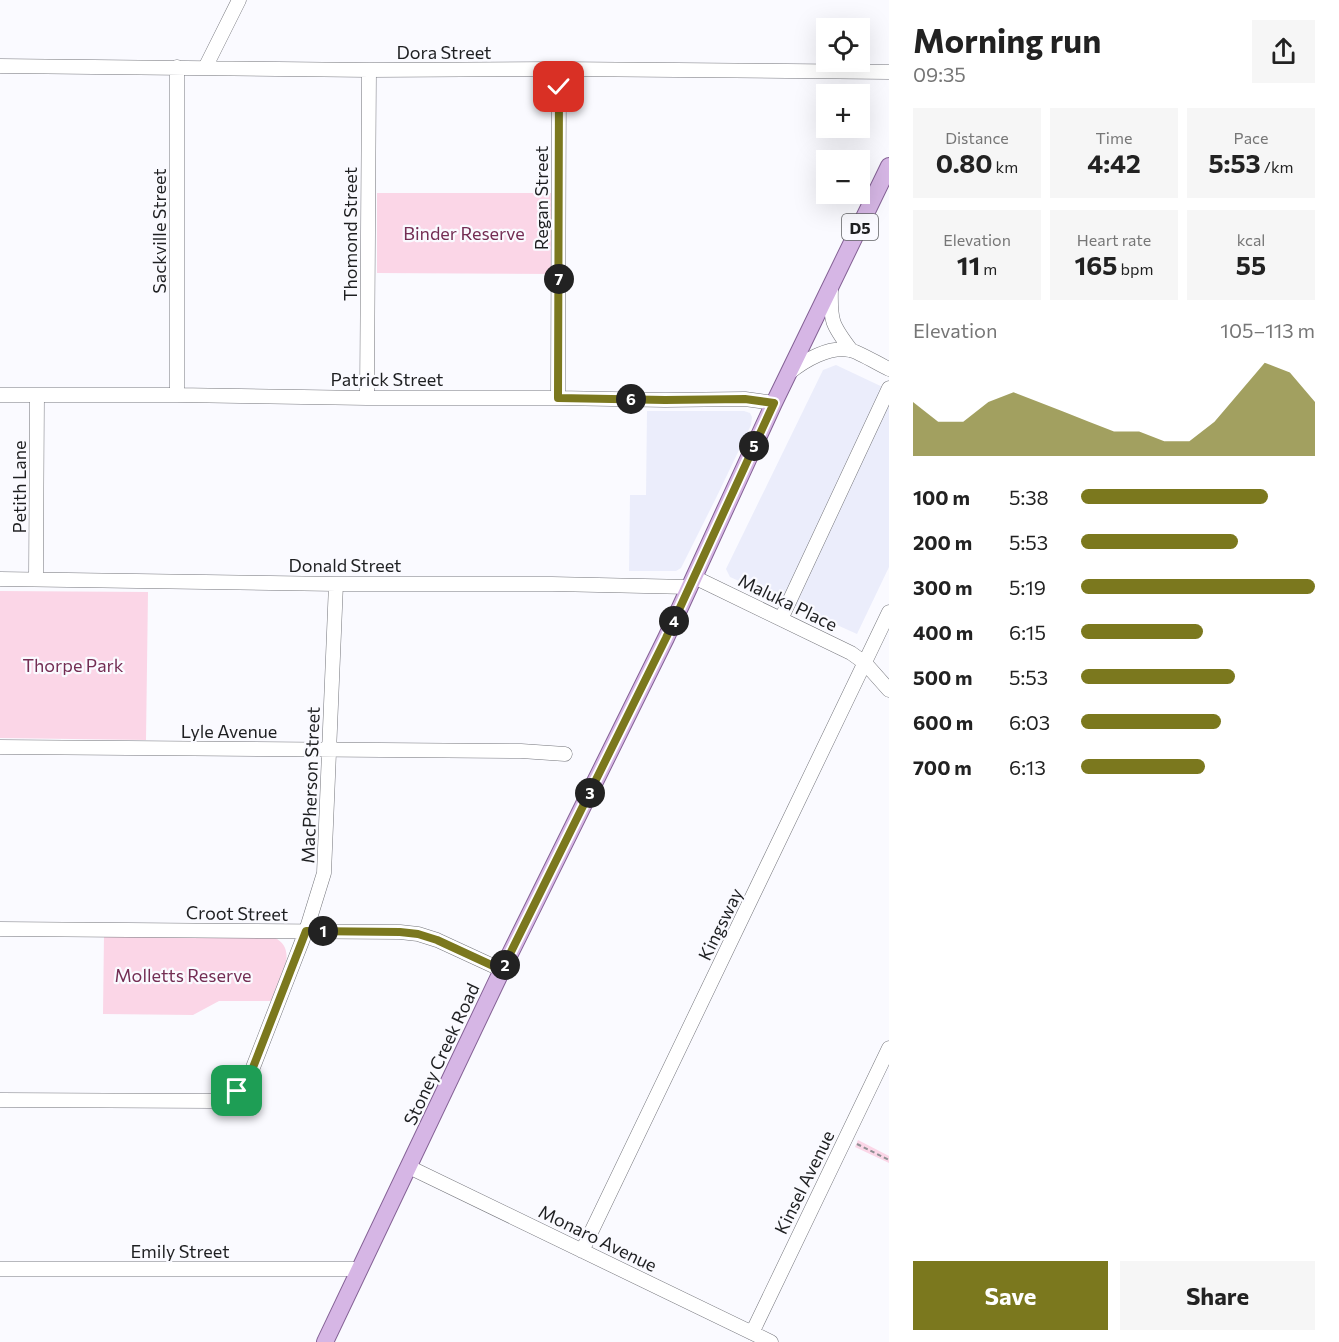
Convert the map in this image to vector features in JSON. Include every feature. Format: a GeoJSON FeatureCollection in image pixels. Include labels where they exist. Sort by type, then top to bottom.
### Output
{"type":"FeatureCollection","features":[{"type":"Feature","properties":{"kind":"main road","name":"Stoney Creek Road"},"geometry":{"type":"LineString","coordinates":[[325,1342],[502,970],[666,638],[774,403],[889,166]]}},
{"type":"Feature","properties":{"kind":"street"},"geometry":{"type":"LineString","coordinates":[[205,68],[239,0]]}},
{"type":"Feature","properties":{"kind":"street","name":"Dora Street"},"geometry":{"type":"LineString","coordinates":[[0,66],[889,72]]}},
{"type":"Feature","properties":{"kind":"street","name":"Sackville Street"},"geometry":{"type":"LineString","coordinates":[[177,67],[177,395]]}},
{"type":"Feature","properties":{"kind":"street","name":"Regan Street"},"geometry":{"type":"LineString","coordinates":[[558,398],[559,69]]}},
{"type":"Feature","properties":{"kind":"street","name":"Thomond Street"},"geometry":{"type":"LineString","coordinates":[[368,398],[369,70]]}},
{"type":"Feature","properties":{"kind":"street"},"geometry":{"type":"LineString","coordinates":[[831,287],[831,318],[837,331],[851,350],[889,369]]}},
{"type":"Feature","properties":{"kind":"street"},"geometry":{"type":"LineString","coordinates":[[789,373],[820,354],[851,350]]}},
{"type":"Feature","properties":{"kind":"street"},"geometry":{"type":"LineString","coordinates":[[782,619],[889,388]]}},
{"type":"Feature","properties":{"kind":"street","name":"Petith Lane"},"geometry":{"type":"LineString","coordinates":[[36,579],[37,394]]}},
{"type":"Feature","properties":{"kind":"street","name":"Patrick Street"},"geometry":{"type":"LineString","coordinates":[[0,395],[745,399],[774,403]]}},
{"type":"Feature","properties":{"kind":"street","name":"Donald Street"},"geometry":{"type":"LineString","coordinates":[[0,579],[336,584],[692,582]]}},
{"type":"Feature","properties":{"kind":"street","name":"Maluka Place"},"geometry":{"type":"LineString","coordinates":[[692,582],[782,619],[849,651],[865,663],[889,690]]}},
{"type":"Feature","properties":{"kind":"street","name":"MacPherson Street"},"geometry":{"type":"LineString","coordinates":[[0,1100],[214,1101],[226,1098],[246,1082],[306,931],[324,873],[336,584]]}},
{"type":"Feature","properties":{"kind":"street","name":"Kingsway"},"geometry":{"type":"LineString","coordinates":[[582,1251],[889,612]]}},
{"type":"Feature","properties":{"kind":"street","name":"Lyle Avenue"},"geometry":{"type":"LineString","coordinates":[[0,747],[521,751],[565,754]]}},
{"type":"Feature","properties":{"kind":"street","name":"Croot Street"},"geometry":{"type":"LineString","coordinates":[[0,928],[400,932],[418,934],[437,940],[502,970]]}},
{"type":"Feature","properties":{"kind":"street","name":"Kinsel Avenue"},"geometry":{"type":"LineString","coordinates":[[752,1333],[889,1048]]}},
{"type":"Feature","properties":{"kind":"street","name":"Monaro Avenue"},"geometry":{"type":"LineString","coordinates":[[409,1167],[771,1342]]}},
{"type":"Feature","properties":{"kind":"street","name":"Emily Street"},"geometry":{"type":"LineString","coordinates":[[0,1269],[360,1269]]}},
{"type":"Feature","properties":{"kind":"path"},"geometry":{"type":"LineString","coordinates":[[845,1138],[889,1160]]}},
{"type":"Feature","properties":{"kind":"shaded area"},"geometry":{"type":"Polygon","coordinates":[[[836,365],[889,390],[889,567],[857,634],[730,577],[726,569],[823,370],[836,365]]]}},
{"type":"Feature","properties":{"kind":"shaded area"},"geometry":{"type":"Polygon","coordinates":[[[647,411],[744,411],[750,413],[752,417],[751,425],[716,498],[681,568],[676,571],[629,571],[630,495],[646,495],[647,411]]]}},
{"type":"Feature","properties":{"kind":"green space","name":"Binder Reserve"},"geometry":{"type":"Polygon","coordinates":[[[377,193],[551,193],[551,274],[377,273],[377,193]]]}},
{"type":"Feature","properties":{"kind":"green space","name":"Thorpe Park"},"geometry":{"type":"Polygon","coordinates":[[[0,591],[148,592],[146,740],[0,738],[0,591]]]}},
{"type":"Feature","properties":{"kind":"green space","name":"Molletts Reserve"},"geometry":{"type":"Polygon","coordinates":[[[104,934],[274,937],[285,948],[286,962],[271,1001],[219,1001],[193,1015],[103,1014],[104,934]]]}},
{"type":"Feature","properties":{"kind":"green space"},"geometry":{"type":"Polygon","coordinates":[[[858,1140],[889,1156],[889,1163],[855,1147],[858,1140]]]}},
{"type":"Feature","properties":{"kind":"route"},"geometry":{"type":"LineString","coordinates":[[237,1091],[246,1082],[252,1070],[306,931],[418,934],[437,940],[502,970],[666,638],[774,403],[745,399],[558,398],[559,87]]}}]}
